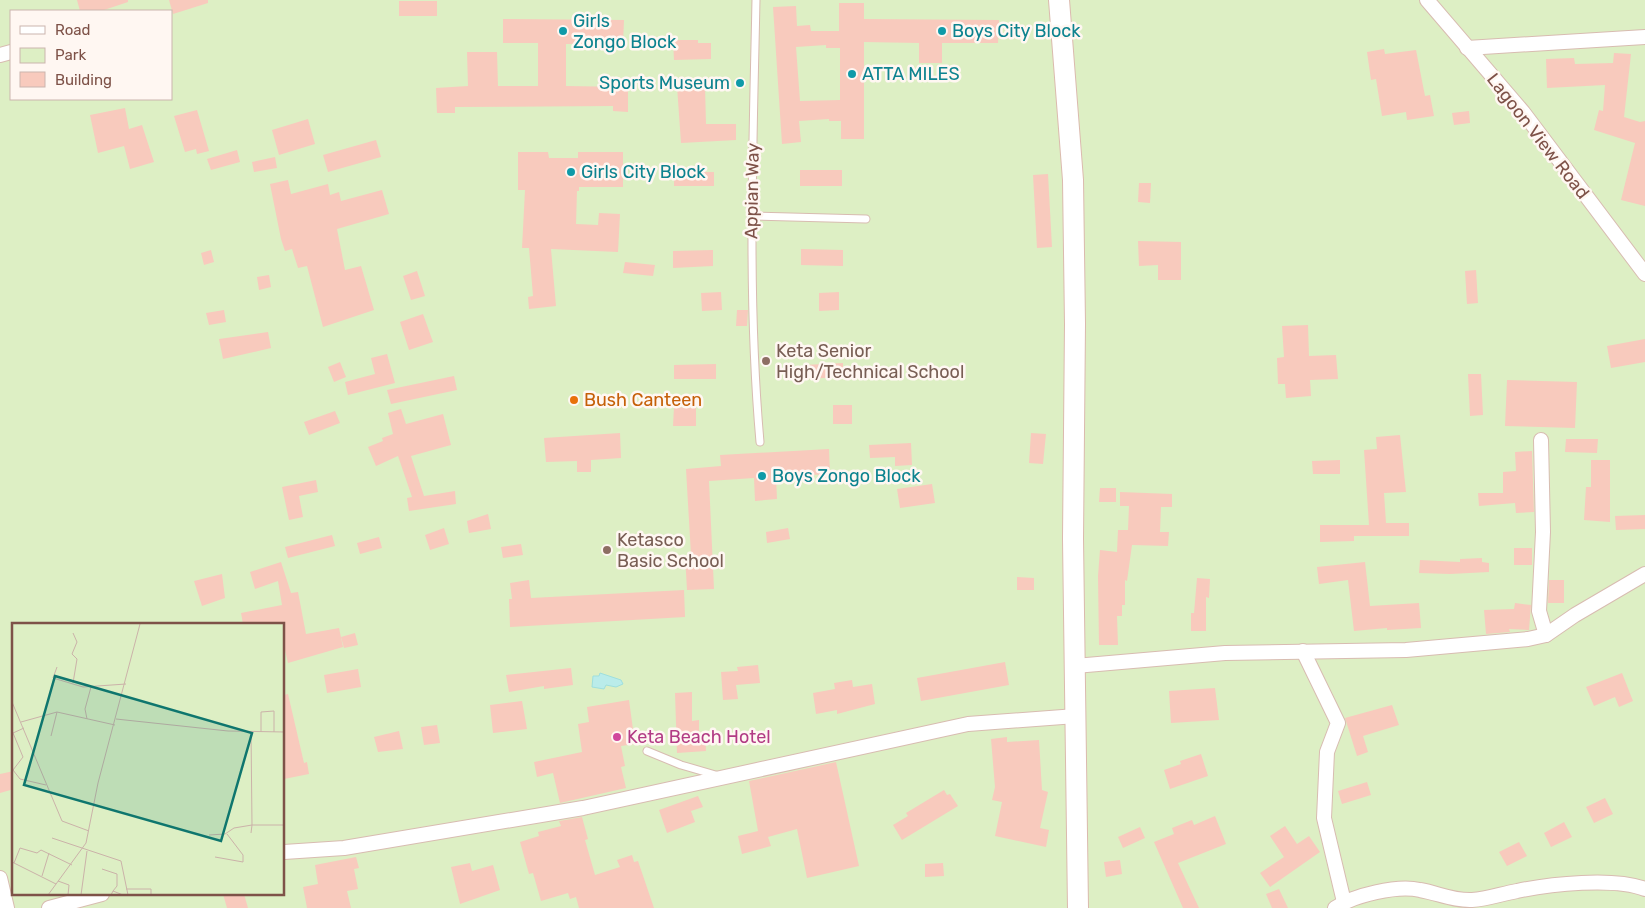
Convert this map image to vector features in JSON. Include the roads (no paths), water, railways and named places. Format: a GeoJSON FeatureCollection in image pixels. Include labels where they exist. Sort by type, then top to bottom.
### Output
{"type":"FeatureCollection","features":[{"type":"Feature","properties":{"kind":"main road"},"geometry":{"type":"LineString","coordinates":[[1059,0],[1073,180],[1078,908]]}},
{"type":"Feature","properties":{"kind":"street","name":"Lagoon View Road"},"geometry":{"type":"LineString","coordinates":[[1427,0],[1523,112],[1645,274]]}},
{"type":"Feature","properties":{"kind":"street"},"geometry":{"type":"LineString","coordinates":[[1467,48],[1645,36]]}},
{"type":"Feature","properties":{"kind":"street"},"geometry":{"type":"LineString","coordinates":[[1541,440],[1543,532],[1539,611],[1546,634]]}},
{"type":"Feature","properties":{"kind":"street"},"geometry":{"type":"LineString","coordinates":[[1075,666],[1225,653],[1406,650],[1496,643],[1546,634],[1645,574]]}},
{"type":"Feature","properties":{"kind":"street"},"geometry":{"type":"LineString","coordinates":[[1303,651],[1338,723],[1327,752],[1324,818],[1340,905],[1401,889],[1421,890],[1456,900],[1490,903],[1534,888],[1618,882],[1645,889]]}},
{"type":"Feature","properties":{"kind":"street"},"geometry":{"type":"LineString","coordinates":[[285,852],[344,848],[583,808],[968,724],[1076,716]]}},
{"type":"Feature","properties":{"kind":"street"},"geometry":{"type":"LineString","coordinates":[[0,878],[7,908]]}},
{"type":"Feature","properties":{"kind":"street"},"geometry":{"type":"LineString","coordinates":[[49,908],[94,896]]}},
{"type":"Feature","properties":{"kind":"lane","name":"Appian Way"},"geometry":{"type":"LineString","coordinates":[[756,0],[751,216],[755,382],[760,442]]}},
{"type":"Feature","properties":{"kind":"lane"},"geometry":{"type":"LineString","coordinates":[[751,216],[866,220]]}},
{"type":"Feature","properties":{"kind":"lane"},"geometry":{"type":"LineString","coordinates":[[647,751],[681,765],[721,777]]}},
{"type":"Feature","properties":{"kind":"water"},"geometry":{"type":"Polygon","coordinates":[[[600,673],[621,680],[623,684],[616,687],[606,685],[604,689],[592,687],[593,676],[599,676],[600,673]]]}},
{"type":"Feature","properties":{"kind":"place","name":"Girls Zongo Block"},"geometry":{"type":"Point","coordinates":[563,31]}},
{"type":"Feature","properties":{"kind":"place","name":"Boys City Block"},"geometry":{"type":"Point","coordinates":[942,31]}},
{"type":"Feature","properties":{"kind":"place","name":"ATTA MILES"},"geometry":{"type":"Point","coordinates":[852,74]}},
{"type":"Feature","properties":{"kind":"place","name":"Sports Museum"},"geometry":{"type":"Point","coordinates":[740,83]}},
{"type":"Feature","properties":{"kind":"place","name":"Girls City Block"},"geometry":{"type":"Point","coordinates":[571,172]}},
{"type":"Feature","properties":{"kind":"place","name":"Keta Senior High/Technical School"},"geometry":{"type":"Point","coordinates":[766,361]}},
{"type":"Feature","properties":{"kind":"place","name":"Bush Canteen"},"geometry":{"type":"Point","coordinates":[574,400]}},
{"type":"Feature","properties":{"kind":"place","name":"Boys Zongo Block"},"geometry":{"type":"Point","coordinates":[762,476]}},
{"type":"Feature","properties":{"kind":"place","name":"Ketasco Basic School"},"geometry":{"type":"Point","coordinates":[607,550]}},
{"type":"Feature","properties":{"kind":"place","name":"Keta Beach Hotel"},"geometry":{"type":"Point","coordinates":[617,737]}}]}
